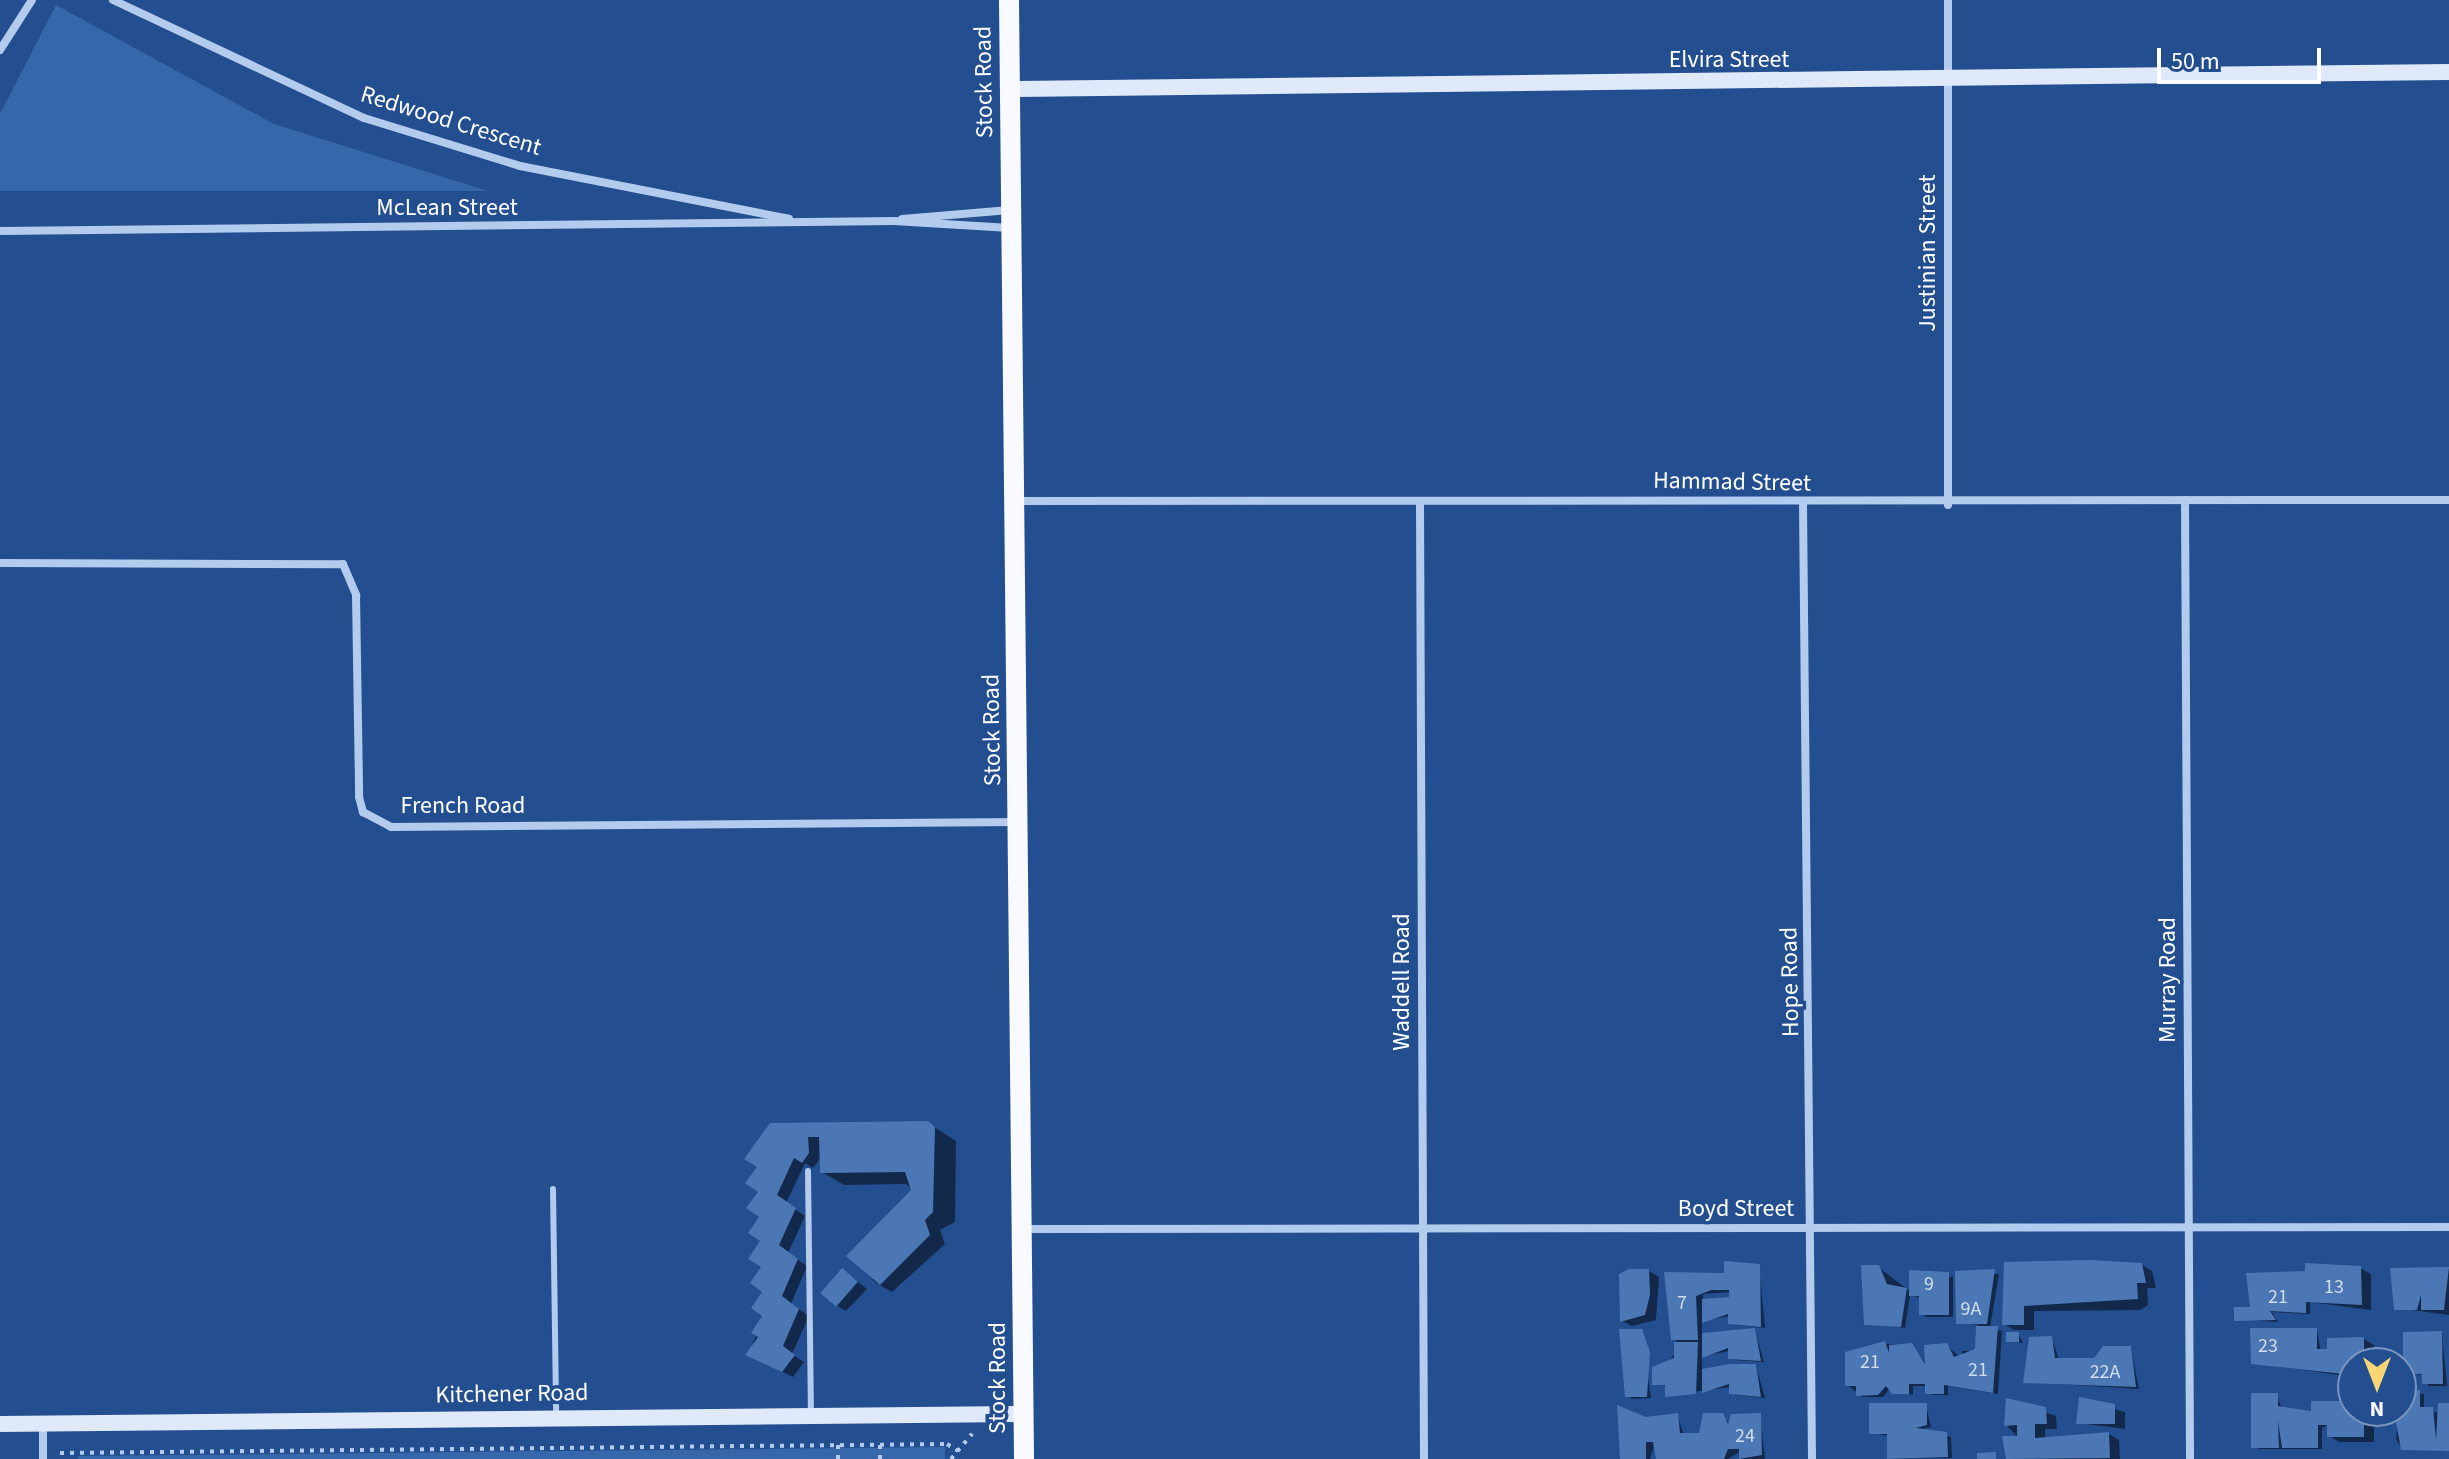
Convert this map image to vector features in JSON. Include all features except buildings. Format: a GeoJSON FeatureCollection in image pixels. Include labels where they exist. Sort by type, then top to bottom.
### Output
{"type":"FeatureCollection","features":[{"type":"Feature","properties":{"kind":"main road","name":"Stock Road"},"geometry":{"type":"LineString","coordinates":[[1009,0],[1024,1459]]}},
{"type":"Feature","properties":{"kind":"street"},"geometry":{"type":"LineString","coordinates":[[0,50],[32,0]]}},
{"type":"Feature","properties":{"kind":"street","name":"Redwood Crescent"},"geometry":{"type":"LineString","coordinates":[[113,0],[364,118],[520,166],[799,221]]}},
{"type":"Feature","properties":{"kind":"street","name":"Justinian Street"},"geometry":{"type":"LineString","coordinates":[[1948,0],[1948,505]]}},
{"type":"Feature","properties":{"kind":"street","name":"Elvira Street"},"geometry":{"type":"LineString","coordinates":[[1010,89],[1948,82],[2449,72]]}},
{"type":"Feature","properties":{"kind":"street","name":"McLean Street"},"geometry":{"type":"LineString","coordinates":[[894,221],[1010,219]]}},
{"type":"Feature","properties":{"kind":"street","name":"McLean Street"},"geometry":{"type":"LineString","coordinates":[[0,231],[1010,219]]}},
{"type":"Feature","properties":{"kind":"street","name":"Hammad Street"},"geometry":{"type":"LineString","coordinates":[[1015,501],[1948,505],[2185,500],[2449,500]]}},
{"type":"Feature","properties":{"kind":"street","name":"Murray Road"},"geometry":{"type":"LineString","coordinates":[[2185,500],[2190,1459]]}},
{"type":"Feature","properties":{"kind":"street","name":"Hope Road"},"geometry":{"type":"LineString","coordinates":[[1803,504],[1813,1229],[1812,1459]]}},
{"type":"Feature","properties":{"kind":"street","name":"Waddell Road"},"geometry":{"type":"LineString","coordinates":[[1420,505],[1424,1459]]}},
{"type":"Feature","properties":{"kind":"street","name":"French Road"},"geometry":{"type":"LineString","coordinates":[[0,563],[343,564],[356,595],[359,797],[363,812],[391,827],[1019,822]]}},
{"type":"Feature","properties":{"kind":"street","name":"Boyd Street"},"geometry":{"type":"LineString","coordinates":[[1022,1229],[1423,1231],[2449,1227]]}},
{"type":"Feature","properties":{"kind":"street","name":"Kitchener Road"},"geometry":{"type":"LineString","coordinates":[[0,1424],[1025,1414]]}},
{"type":"Feature","properties":{"kind":"street"},"geometry":{"type":"LineString","coordinates":[[43,1424],[43,1459]]}},
{"type":"Feature","properties":{"kind":"lane"},"geometry":{"type":"LineString","coordinates":[[808,1171],[811,1416]]}},
{"type":"Feature","properties":{"kind":"lane"},"geometry":{"type":"LineString","coordinates":[[553,1189],[556,1417]]}},
{"type":"Feature","properties":{"kind":"path"},"geometry":{"type":"LineString","coordinates":[[951,1459],[973,1430]]}},
{"type":"Feature","properties":{"kind":"path"},"geometry":{"type":"LineString","coordinates":[[60,1453],[880,1444],[947,1444],[958,1451]]}},
{"type":"Feature","properties":{"kind":"path"},"geometry":{"type":"LineString","coordinates":[[880,1444],[880,1459]]}},
{"type":"Feature","properties":{"kind":"path"},"geometry":{"type":"LineString","coordinates":[[838,1445],[838,1459]]}},
{"type":"Feature","properties":{"kind":"shaded area"},"geometry":{"type":"Polygon","coordinates":[[[56,5],[274,124],[488,191],[0,191],[0,114],[56,5]]]}},
{"type":"Feature","properties":{"kind":"shaded area"},"geometry":{"type":"Polygon","coordinates":[[[945,1447],[945,1459],[78,1459],[78,1456],[945,1447]]]}}]}
